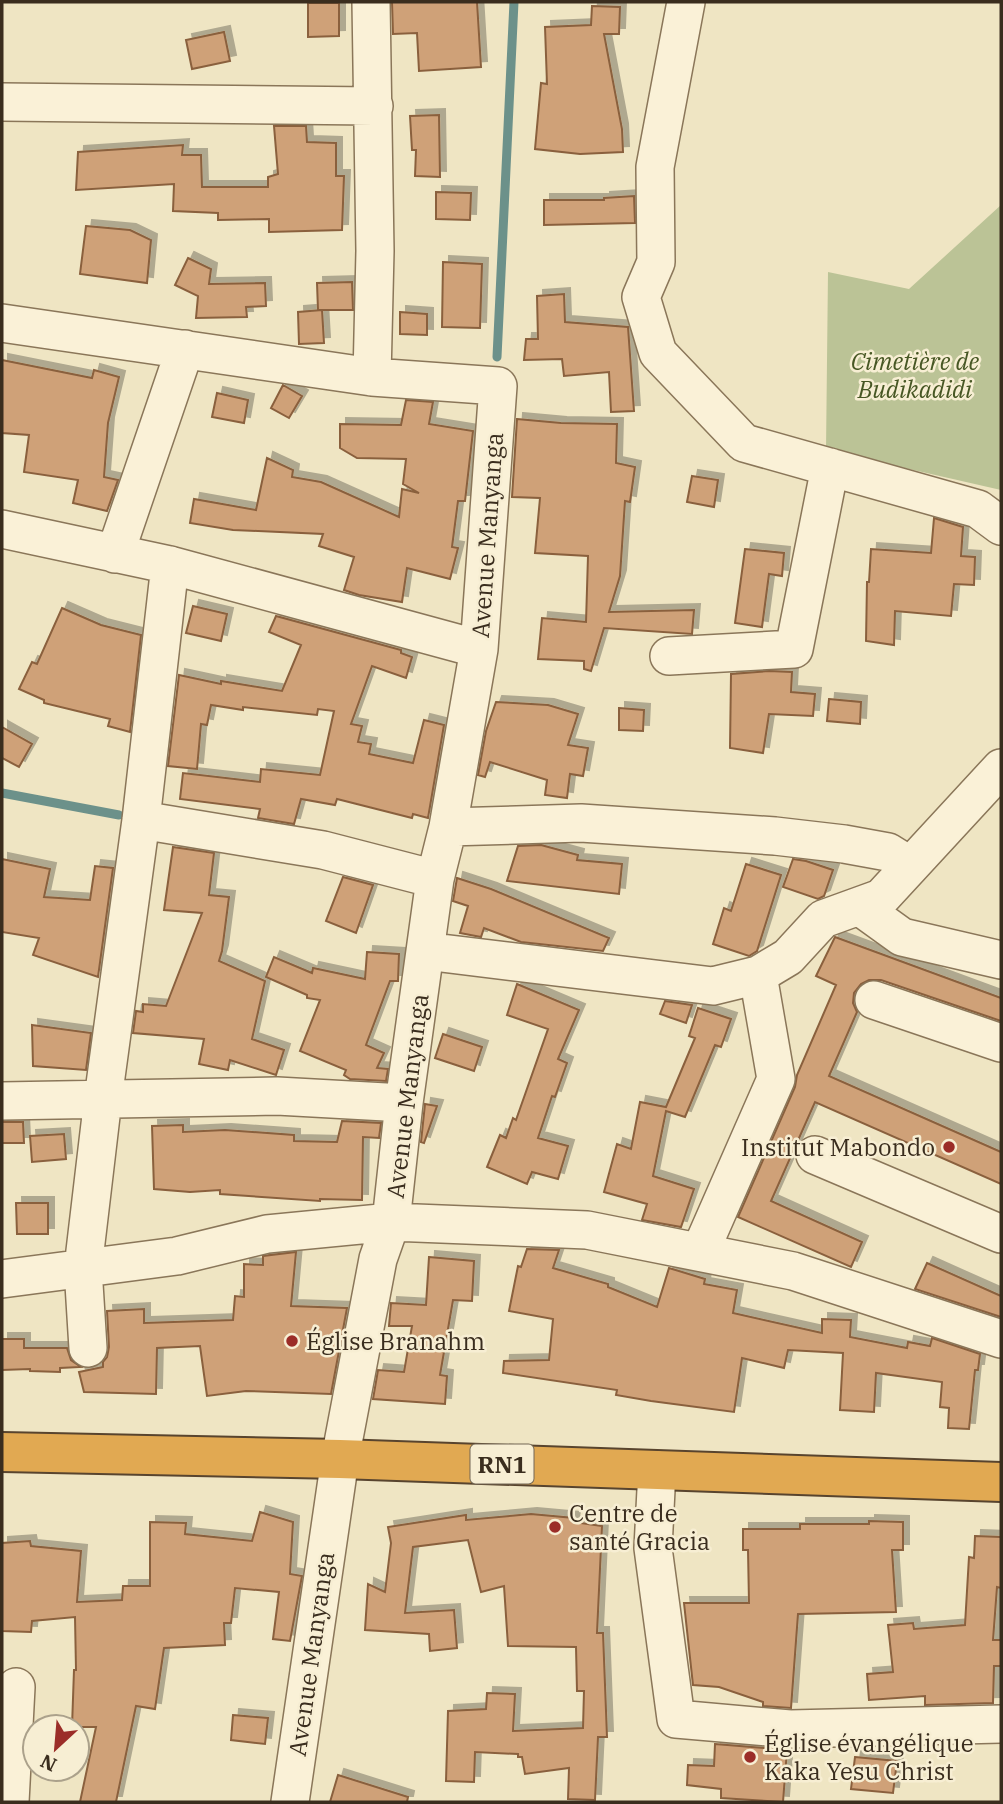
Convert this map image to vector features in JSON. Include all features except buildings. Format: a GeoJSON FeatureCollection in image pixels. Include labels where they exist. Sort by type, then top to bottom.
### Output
{"type":"FeatureCollection","features":[{"type":"Feature","properties":{"kind":"highway","name":"RN1"},"geometry":{"type":"LineString","coordinates":[[2,1452],[340,1459],[1001,1482]]}},
{"type":"Feature","properties":{"kind":"street"},"geometry":{"type":"LineString","coordinates":[[2,323],[372,377],[376,251],[371,2]]}},
{"type":"Feature","properties":{"kind":"street"},"geometry":{"type":"LineString","coordinates":[[687,2],[655,167],[656,262],[641,297],[658,352],[744,443],[978,509],[1001,526]]}},
{"type":"Feature","properties":{"kind":"street"},"geometry":{"type":"LineString","coordinates":[[2,102],[374,106]]}},
{"type":"Feature","properties":{"kind":"street"},"geometry":{"type":"LineString","coordinates":[[116,554],[185,349]]}},
{"type":"Feature","properties":{"kind":"street","name":"Avenue Manyanga"},"geometry":{"type":"LineString","coordinates":[[289,1802],[340,1459],[378,1259],[391,1222],[404,1103],[435,879],[448,827],[479,649],[498,386],[372,377]]}},
{"type":"Feature","properties":{"kind":"street"},"geometry":{"type":"LineString","coordinates":[[669,656],[794,649],[830,467]]}},
{"type":"Feature","properties":{"kind":"street"},"geometry":{"type":"LineString","coordinates":[[2,529],[170,565],[479,649]]}},
{"type":"Feature","properties":{"kind":"street"},"geometry":{"type":"LineString","coordinates":[[88,1348],[83,1268],[141,820],[170,565]]}},
{"type":"Feature","properties":{"kind":"street"},"geometry":{"type":"LineString","coordinates":[[425,951],[713,986],[758,975],[788,957],[823,919],[880,898],[909,865],[987,804],[1001,768]]}},
{"type":"Feature","properties":{"kind":"street"},"geometry":{"type":"LineString","coordinates":[[141,820],[323,850],[435,879]]}},
{"type":"Feature","properties":{"kind":"street"},"geometry":{"type":"LineString","coordinates":[[448,827],[581,823],[775,836],[888,852],[909,865]]}},
{"type":"Feature","properties":{"kind":"street"},"geometry":{"type":"LineString","coordinates":[[859,906],[902,937],[1001,960]]}},
{"type":"Feature","properties":{"kind":"street"},"geometry":{"type":"LineString","coordinates":[[700,1252],[776,1080],[758,975]]}},
{"type":"Feature","properties":{"kind":"street"},"geometry":{"type":"LineString","coordinates":[[874,1000],[1001,1043]]}},
{"type":"Feature","properties":{"kind":"street"},"geometry":{"type":"LineString","coordinates":[[2,1101],[277,1096],[404,1103]]}},
{"type":"Feature","properties":{"kind":"street"},"geometry":{"type":"LineString","coordinates":[[815,1155],[1001,1234]]}},
{"type":"Feature","properties":{"kind":"street"},"geometry":{"type":"LineString","coordinates":[[2,1279],[177,1256],[267,1234],[391,1222],[587,1230],[793,1271],[1001,1339]]}},
{"type":"Feature","properties":{"kind":"street"},"geometry":{"type":"LineString","coordinates":[[657,1470],[653,1548],[676,1719],[790,1730],[1001,1724]]}},
{"type":"Feature","properties":{"kind":"street"},"geometry":{"type":"LineString","coordinates":[[10,1802],[16,1687]]}},
{"type":"Feature","properties":{"kind":"green space","name":"Cimetière de Budikadidi"},"geometry":{"type":"Polygon","coordinates":[[[1001,205],[1001,490],[826,450],[828,272],[909,289],[1001,205]]]}},
{"type":"Feature","properties":{"kind":"waterway"},"geometry":{"type":"LineString","coordinates":[[497,357],[514,2]]}},
{"type":"Feature","properties":{"kind":"waterway"},"geometry":{"type":"LineString","coordinates":[[2,793],[119,815]]}},
{"type":"Feature","properties":{"kind":"place","name":"Institut Mabondo"},"geometry":{"type":"Point","coordinates":[949,1147]}},
{"type":"Feature","properties":{"kind":"place","name":"Église Branahm"},"geometry":{"type":"Point","coordinates":[292,1341]}},
{"type":"Feature","properties":{"kind":"place","name":"Centre de santé Gracia"},"geometry":{"type":"Point","coordinates":[555,1527]}},
{"type":"Feature","properties":{"kind":"place","name":"Église évangélique Kaka Yesu Christ"},"geometry":{"type":"Point","coordinates":[750,1757]}}]}
